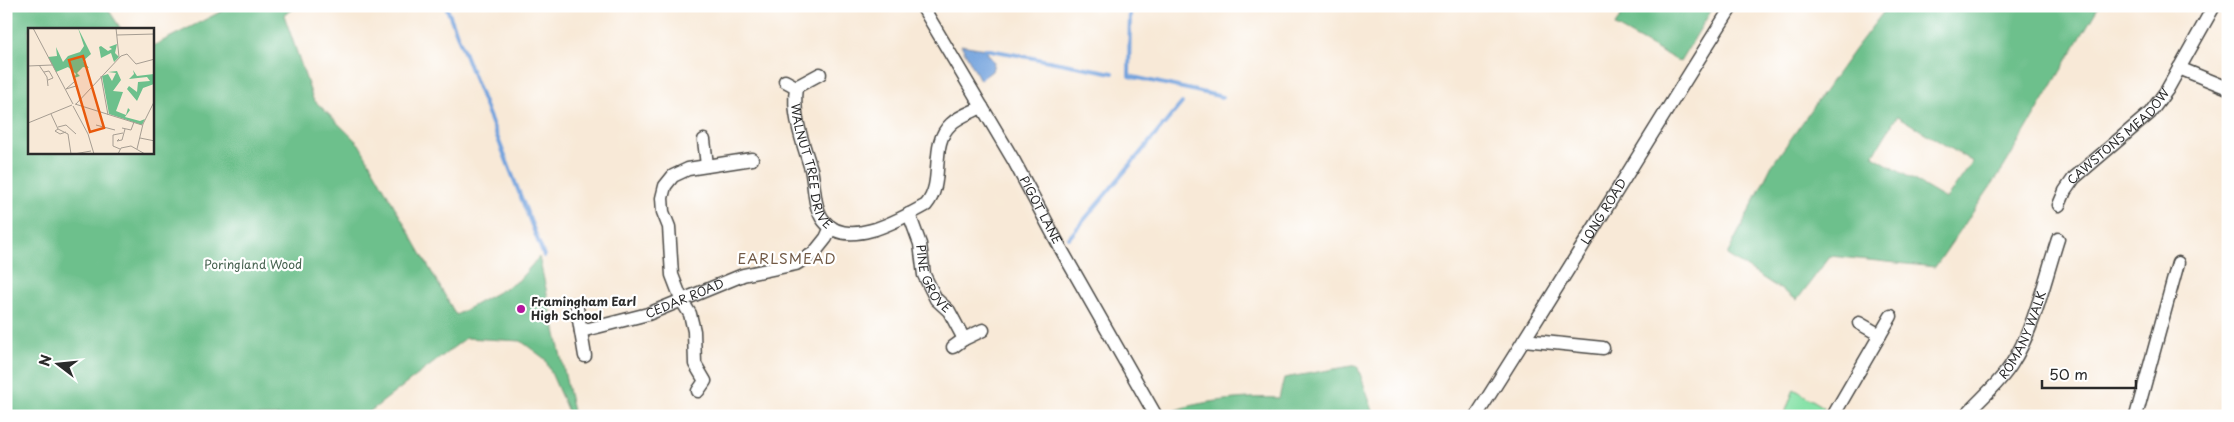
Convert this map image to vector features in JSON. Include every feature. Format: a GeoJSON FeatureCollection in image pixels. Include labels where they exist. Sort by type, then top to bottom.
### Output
{"type":"FeatureCollection","features":[{"type":"Feature","properties":{"kind":"street","name":"PIGOT LANE"},"geometry":{"type":"LineString","coordinates":[[922,6],[982,107],[1156,416]]}},
{"type":"Feature","properties":{"kind":"street","name":"LONG ROAD"},"geometry":{"type":"LineString","coordinates":[[1476,416],[1732,6]]}},
{"type":"Feature","properties":{"kind":"street","name":"CAWSTONS MEADOW"},"geometry":{"type":"LineString","coordinates":[[2059,205],[2065,191],[2074,178],[2138,126],[2150,113],[2179,68],[2214,6]]}},
{"type":"Feature","properties":{"kind":"street"},"geometry":{"type":"LineString","coordinates":[[2179,68],[2228,88]]}},
{"type":"Feature","properties":{"kind":"street","name":"WALNUT TREE DRIVE"},"geometry":{"type":"LineString","coordinates":[[820,74],[790,84],[799,130],[812,172],[815,197],[824,221],[842,232],[857,233],[874,230],[926,205],[932,198],[935,185],[938,145],[943,133],[951,123],[982,107]]}},
{"type":"Feature","properties":{"kind":"street"},"geometry":{"type":"LineString","coordinates":[[704,140],[707,165]]}},
{"type":"Feature","properties":{"kind":"street"},"geometry":{"type":"LineString","coordinates":[[698,392],[709,378],[695,364],[690,314],[682,301],[672,275],[669,227],[663,212],[662,198],[665,186],[674,176],[688,169],[752,159]]}},
{"type":"Feature","properties":{"kind":"street","name":"PINE GROVE"},"geometry":{"type":"LineString","coordinates":[[909,214],[920,244],[924,275],[936,299],[949,311],[964,338]]}},
{"type":"Feature","properties":{"kind":"street","name":"CEDAR ROAD"},"geometry":{"type":"LineString","coordinates":[[581,331],[648,314],[743,275],[796,264],[814,253],[826,238],[831,227]]}},
{"type":"Feature","properties":{"kind":"street","name":"ROMANY WALK"},"geometry":{"type":"LineString","coordinates":[[1965,416],[2011,366],[2022,346],[2058,239]]}},
{"type":"Feature","properties":{"kind":"street"},"geometry":{"type":"LineString","coordinates":[[2136,416],[2178,264]]}},
{"type":"Feature","properties":{"kind":"street"},"geometry":{"type":"LineString","coordinates":[[576,308],[585,356]]}},
{"type":"Feature","properties":{"kind":"street"},"geometry":{"type":"LineString","coordinates":[[1832,416],[1891,316]]}},
{"type":"Feature","properties":{"kind":"street"},"geometry":{"type":"LineString","coordinates":[[1859,323],[1880,335]]}},
{"type":"Feature","properties":{"kind":"street"},"geometry":{"type":"LineString","coordinates":[[953,347],[964,338],[983,330]]}},
{"type":"Feature","properties":{"kind":"street"},"geometry":{"type":"LineString","coordinates":[[1524,340],[1604,348]]}},
{"type":"Feature","properties":{"kind":"green space","name":"Poringland Wood"},"geometry":{"type":"Polygon","coordinates":[[[6,6],[106,6],[120,28],[28,28],[28,154],[154,154],[154,45],[232,6],[298,6],[284,15],[313,99],[359,144],[456,315],[518,281],[539,257],[574,416],[570,416],[545,359],[521,341],[466,338],[364,416],[6,416],[6,6]]]}},
{"type":"Feature","properties":{"kind":"green space"},"geometry":{"type":"Polygon","coordinates":[[[1626,6],[1714,6],[1680,62],[1615,26],[1626,6]]]}},
{"type":"Feature","properties":{"kind":"green space"},"geometry":{"type":"Polygon","coordinates":[[[1888,6],[2099,6],[2004,167],[1935,267],[1830,256],[1797,300],[1727,255],[1772,165],[1854,50],[1888,6]],[[1897,116],[1873,156],[1946,199],[1973,162],[1897,116]]]}},
{"type":"Feature","properties":{"kind":"green space"},"geometry":{"type":"Polygon","coordinates":[[[1357,365],[1373,411],[1378,416],[1166,415],[1176,410],[1204,403],[1237,399],[1279,398],[1284,378],[1357,365]]]}},
{"type":"Feature","properties":{"kind":"green space"},"geometry":{"type":"Polygon","coordinates":[[[1794,389],[1824,407],[1819,416],[1784,416],[1794,389]]]}},
{"type":"Feature","properties":{"kind":"water"},"geometry":{"type":"Polygon","coordinates":[[[961,45],[985,49],[994,63],[992,71],[980,80],[961,45]]]}},
{"type":"Feature","properties":{"kind":"waterway"},"geometry":{"type":"LineString","coordinates":[[446,6],[544,256]]}},
{"type":"Feature","properties":{"kind":"waterway"},"geometry":{"type":"LineString","coordinates":[[1130,6],[1129,76],[1223,97]]}},
{"type":"Feature","properties":{"kind":"waterway"},"geometry":{"type":"LineString","coordinates":[[985,49],[1113,73]]}},
{"type":"Feature","properties":{"kind":"waterway"},"geometry":{"type":"LineString","coordinates":[[1069,238],[1182,103]]}},
{"type":"Feature","properties":{"kind":"place","name":"Framingham Earl High School"},"geometry":{"type":"Point","coordinates":[521,309]}},
{"type":"Feature","properties":{"kind":"district","name":"EARLSMEAD"},"geometry":{"type":"Point","coordinates":[787,259]}}]}
